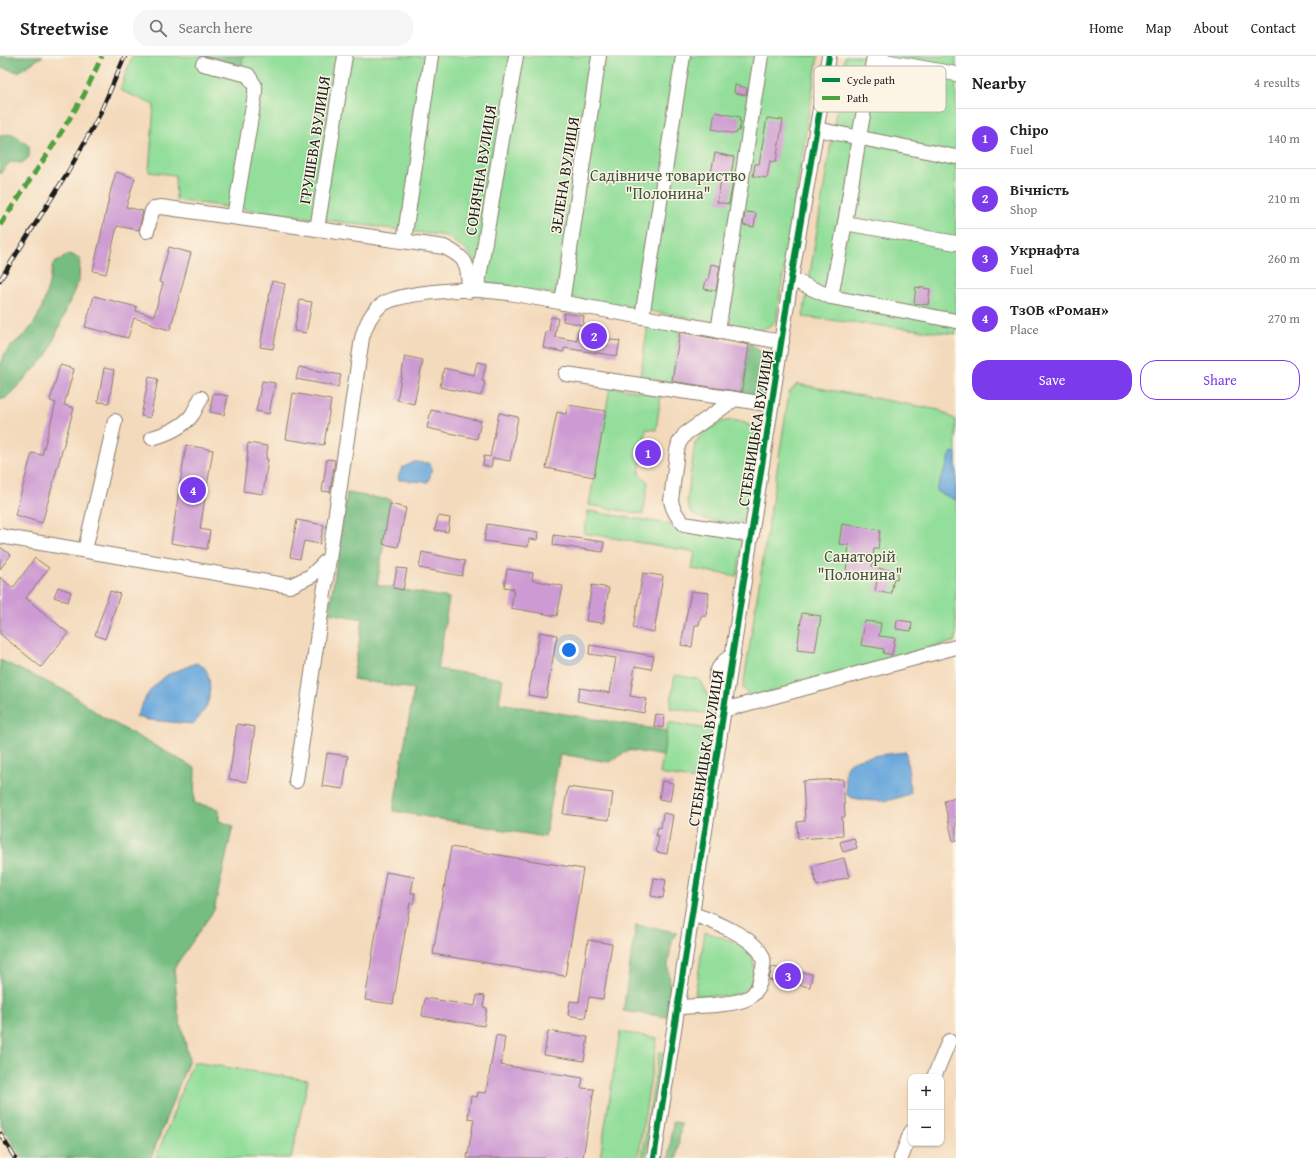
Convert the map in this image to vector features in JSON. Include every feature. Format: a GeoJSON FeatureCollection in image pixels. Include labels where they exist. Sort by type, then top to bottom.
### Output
{"type":"FeatureCollection","features":[{"type":"Feature","properties":{"kind":"street","name":"ГРУШЕВА ВУЛИЦЯ"},"geometry":{"type":"LineString","coordinates":[[317,229],[345,56]]}},
{"type":"Feature","properties":{"kind":"street"},"geometry":{"type":"LineString","coordinates":[[404,241],[431,56]]}},
{"type":"Feature","properties":{"kind":"street","name":"СОНЯЧНА ВУЛИЦЯ"},"geometry":{"type":"LineString","coordinates":[[473,290],[516,56]]}},
{"type":"Feature","properties":{"kind":"street","name":"ЗЕЛЕНА ВУЛИЦЯ"},"geometry":{"type":"LineString","coordinates":[[562,301],[599,56]]}},
{"type":"Feature","properties":{"kind":"street"},"geometry":{"type":"LineString","coordinates":[[642,315],[683,56]]}},
{"type":"Feature","properties":{"kind":"street"},"geometry":{"type":"LineString","coordinates":[[718,329],[761,56]]}},
{"type":"Feature","properties":{"kind":"street","name":"СТЕБНИЦЬКА ВУЛИЦЯ"},"geometry":{"type":"LineString","coordinates":[[827,66],[829,56]]}},
{"type":"Feature","properties":{"kind":"street"},"geometry":{"type":"LineString","coordinates":[[874,58],[915,66]]}},
{"type":"Feature","properties":{"kind":"street"},"geometry":{"type":"LineString","coordinates":[[203,64],[248,75],[255,86],[255,94],[234,217]]}},
{"type":"Feature","properties":{"kind":"street"},"geometry":{"type":"LineString","coordinates":[[946,72],[956,74]]}},
{"type":"Feature","properties":{"kind":"street","name":"СТЕБНИЦЬКА ВУЛИЦЯ"},"geometry":{"type":"LineString","coordinates":[[654,1158],[692,914],[729,704],[733,655],[791,279],[819,112]]}},
{"type":"Feature","properties":{"kind":"street"},"geometry":{"type":"LineString","coordinates":[[831,297],[864,112]]}},
{"type":"Feature","properties":{"kind":"street"},"geometry":{"type":"LineString","coordinates":[[816,129],[956,157]]}},
{"type":"Feature","properties":{"kind":"street"},"geometry":{"type":"LineString","coordinates":[[147,231],[152,211],[158,207],[444,247],[455,252],[462,258],[468,267],[473,290]]}},
{"type":"Feature","properties":{"kind":"street"},"geometry":{"type":"LineString","coordinates":[[845,223],[956,243]]}},
{"type":"Feature","properties":{"kind":"street"},"geometry":{"type":"LineString","coordinates":[[791,279],[831,297],[956,321]]}},
{"type":"Feature","properties":{"kind":"street"},"geometry":{"type":"LineString","coordinates":[[296,781],[361,345],[366,326],[380,306],[389,300],[426,293],[473,290],[509,293],[642,315],[782,342]]}},
{"type":"Feature","properties":{"kind":"street"},"geometry":{"type":"LineString","coordinates":[[566,374],[772,405]]}},
{"type":"Feature","properties":{"kind":"street"},"geometry":{"type":"LineString","coordinates":[[152,438],[173,431],[182,424],[192,415],[201,398]]}},
{"type":"Feature","properties":{"kind":"street"},"geometry":{"type":"LineString","coordinates":[[734,399],[681,438],[677,451],[671,501],[674,512],[684,524],[752,535]]}},
{"type":"Feature","properties":{"kind":"street"},"geometry":{"type":"LineString","coordinates":[[85,550],[115,421]]}},
{"type":"Feature","properties":{"kind":"street"},"geometry":{"type":"LineString","coordinates":[[0,536],[290,586],[311,576],[329,558]]}},
{"type":"Feature","properties":{"kind":"street"},"geometry":{"type":"LineString","coordinates":[[729,704],[956,647]]}},
{"type":"Feature","properties":{"kind":"street"},"geometry":{"type":"LineString","coordinates":[[678,1007],[737,1002],[751,997],[759,986],[764,959],[760,951],[754,945],[725,927],[692,914]]}},
{"type":"Feature","properties":{"kind":"street"},"geometry":{"type":"LineString","coordinates":[[935,1074],[949,1041]]}},
{"type":"Feature","properties":{"kind":"street"},"geometry":{"type":"LineString","coordinates":[[901,1158],[908,1140]]}},
{"type":"Feature","properties":{"kind":"green space"},"geometry":{"type":"Polygon","coordinates":[[[0,56],[43,56],[18,72],[0,67],[0,56]]]}},
{"type":"Feature","properties":{"kind":"green space","name":"Садівниче товариство \"Полонина\""},"geometry":{"type":"Polygon","coordinates":[[[132,56],[818,56],[816,66],[814,66],[814,81],[776,320],[768,327],[757,330],[472,280],[472,257],[466,250],[446,236],[176,200],[175,175],[149,172],[154,105],[120,90],[132,56]]]}},
{"type":"Feature","properties":{"kind":"green space"},"geometry":{"type":"Polygon","coordinates":[[[203,56],[244,56],[241,66],[203,56]]]}},
{"type":"Feature","properties":{"kind":"green space"},"geometry":{"type":"Polygon","coordinates":[[[845,56],[956,56],[956,334],[803,317],[836,112],[946,112],[946,66],[843,66],[845,56]]]}},
{"type":"Feature","properties":{"kind":"green space"},"geometry":{"type":"Polygon","coordinates":[[[13,134],[29,146],[29,157],[22,163],[10,162],[0,174],[0,135],[13,134]]]}},
{"type":"Feature","properties":{"kind":"green space"},"geometry":{"type":"Polygon","coordinates":[[[69,254],[80,258],[79,279],[47,356],[6,398],[0,400],[0,373],[3,356],[33,325],[45,299],[53,264],[69,254]]]}},
{"type":"Feature","properties":{"kind":"green space"},"geometry":{"type":"Polygon","coordinates":[[[648,324],[680,330],[671,383],[640,378],[648,324]]]}},
{"type":"Feature","properties":{"kind":"green space"},"geometry":{"type":"Polygon","coordinates":[[[749,342],[766,356],[771,364],[765,399],[742,395],[749,342]]]}},
{"type":"Feature","properties":{"kind":"green space","name":"Санаторій \"Полонина\""},"geometry":{"type":"Polygon","coordinates":[[[797,384],[939,410],[956,420],[956,641],[751,697],[743,688],[789,393],[797,384]]]}},
{"type":"Feature","properties":{"kind":"green space"},"geometry":{"type":"Polygon","coordinates":[[[610,387],[661,395],[656,430],[646,429],[639,474],[648,482],[643,514],[589,505],[610,387]]]}},
{"type":"Feature","properties":{"kind":"green space"},"geometry":{"type":"Polygon","coordinates":[[[732,420],[748,424],[760,434],[747,516],[742,522],[737,523],[714,521],[697,516],[688,508],[687,500],[695,443],[704,432],[721,422],[732,420]]]}},
{"type":"Feature","properties":{"kind":"green space"},"geometry":{"type":"Polygon","coordinates":[[[347,493],[391,500],[377,585],[449,598],[438,669],[503,679],[499,703],[667,731],[663,756],[629,750],[609,762],[560,754],[545,837],[393,811],[414,689],[353,679],[363,619],[329,613],[347,493]]]}},
{"type":"Feature","properties":{"kind":"green space"},"geometry":{"type":"Polygon","coordinates":[[[588,511],[735,535],[743,541],[737,576],[692,569],[695,552],[584,533],[588,511]]]}},
{"type":"Feature","properties":{"kind":"green space"},"geometry":{"type":"Polygon","coordinates":[[[0,660],[70,693],[101,716],[195,768],[194,803],[219,809],[219,821],[233,826],[214,910],[174,968],[178,1012],[189,1059],[151,1158],[22,1158],[0,1123],[0,660]]]}},
{"type":"Feature","properties":{"kind":"green space"},"geometry":{"type":"Polygon","coordinates":[[[675,675],[699,679],[706,693],[713,701],[711,714],[670,708],[675,675]]]}},
{"type":"Feature","properties":{"kind":"green space"},"geometry":{"type":"Polygon","coordinates":[[[668,722],[712,730],[704,781],[660,774],[668,722]]]}},
{"type":"Feature","properties":{"kind":"green space"},"geometry":{"type":"Polygon","coordinates":[[[636,925],[677,932],[672,940],[668,965],[671,991],[667,1017],[623,1011],[636,925]]]}},
{"type":"Feature","properties":{"kind":"green space"},"geometry":{"type":"Polygon","coordinates":[[[705,932],[742,946],[753,959],[754,968],[752,979],[743,992],[728,996],[695,995],[705,932]]]}},
{"type":"Feature","properties":{"kind":"green space"},"geometry":{"type":"Polygon","coordinates":[[[620,1032],[657,1038],[638,1158],[600,1158],[620,1032]]]}},
{"type":"Feature","properties":{"kind":"green space"},"geometry":{"type":"Polygon","coordinates":[[[659,1052],[663,1053],[646,1158],[642,1158],[659,1052]]]}},
{"type":"Feature","properties":{"kind":"green space"},"geometry":{"type":"Polygon","coordinates":[[[193,1062],[308,1080],[291,1158],[156,1158],[193,1062]]]}},
{"type":"Feature","properties":{"kind":"green space"},"geometry":{"type":"Polygon","coordinates":[[[673,1122],[681,1123],[677,1158],[669,1158],[673,1122]]]}},
{"type":"Feature","properties":{"kind":"water"},"geometry":{"type":"Polygon","coordinates":[[[952,452],[956,453],[956,500],[937,492],[936,490],[952,452]]]}},
{"type":"Feature","properties":{"kind":"water"},"geometry":{"type":"Polygon","coordinates":[[[414,462],[428,463],[431,466],[432,470],[428,482],[399,480],[398,477],[402,468],[414,462]]]}},
{"type":"Feature","properties":{"kind":"water"},"geometry":{"type":"Polygon","coordinates":[[[196,663],[203,667],[208,674],[210,693],[206,707],[193,724],[149,720],[136,717],[147,695],[153,687],[167,675],[196,663]]]}},
{"type":"Feature","properties":{"kind":"water"},"geometry":{"type":"Polygon","coordinates":[[[906,752],[911,793],[890,800],[881,801],[856,799],[847,795],[845,775],[848,764],[866,757],[906,752]]]}},
{"type":"Feature","properties":{"kind":"building"},"geometry":{"type":"Polygon","coordinates":[[[735,85],[747,88],[746,95],[734,93],[735,85]]]}},
{"type":"Feature","properties":{"kind":"building"},"geometry":{"type":"Polygon","coordinates":[[[715,112],[740,117],[739,121],[741,121],[739,131],[737,131],[736,134],[712,129],[715,112]]]}},
{"type":"Feature","properties":{"kind":"building"},"geometry":{"type":"Polygon","coordinates":[[[767,118],[783,120],[776,162],[770,161],[767,178],[753,176],[755,164],[759,164],[767,118]]]}},
{"type":"Feature","properties":{"kind":"building"},"geometry":{"type":"Polygon","coordinates":[[[715,153],[734,157],[730,181],[733,182],[729,204],[717,202],[722,175],[711,173],[715,153]]]}},
{"type":"Feature","properties":{"kind":"building"},"geometry":{"type":"Polygon","coordinates":[[[116,172],[135,178],[126,207],[143,211],[139,230],[117,226],[106,274],[93,271],[116,172]]]}},
{"type":"Feature","properties":{"kind":"building"},"geometry":{"type":"Polygon","coordinates":[[[745,212],[756,213],[754,227],[743,225],[745,212]]]}},
{"type":"Feature","properties":{"kind":"building"},"geometry":{"type":"Polygon","coordinates":[[[169,247],[191,253],[170,330],[134,318],[128,338],[85,327],[94,296],[137,307],[136,311],[154,316],[163,283],[159,282],[169,247]]]}},
{"type":"Feature","properties":{"kind":"building"},"geometry":{"type":"Polygon","coordinates":[[[711,264],[720,266],[716,291],[704,289],[706,280],[708,280],[711,264]]]}},
{"type":"Feature","properties":{"kind":"building"},"geometry":{"type":"Polygon","coordinates":[[[272,281],[285,284],[273,349],[260,347],[272,281]]]}},
{"type":"Feature","properties":{"kind":"building"},"geometry":{"type":"Polygon","coordinates":[[[916,287],[930,289],[928,305],[914,303],[916,287]]]}},
{"type":"Feature","properties":{"kind":"building"},"geometry":{"type":"Polygon","coordinates":[[[300,300],[312,302],[306,333],[294,331],[300,300]]]}},
{"type":"Feature","properties":{"kind":"building"},"geometry":{"type":"Polygon","coordinates":[[[564,313],[584,316],[583,325],[563,321],[564,313]]]}},
{"type":"Feature","properties":{"kind":"building"},"geometry":{"type":"Polygon","coordinates":[[[551,317],[558,318],[555,337],[577,341],[578,329],[604,333],[604,339],[620,341],[617,356],[564,348],[564,352],[543,348],[546,332],[549,332],[551,317]]]}},
{"type":"Feature","properties":{"kind":"building"},"geometry":{"type":"Polygon","coordinates":[[[680,332],[749,345],[742,392],[672,381],[680,332]]]}},
{"type":"Feature","properties":{"kind":"building"},"geometry":{"type":"Polygon","coordinates":[[[405,356],[423,360],[414,404],[397,400],[405,356]]]}},
{"type":"Feature","properties":{"kind":"building"},"geometry":{"type":"Polygon","coordinates":[[[477,362],[486,364],[482,381],[485,382],[481,396],[440,387],[444,368],[474,375],[477,362]]]}},
{"type":"Feature","properties":{"kind":"building"},"geometry":{"type":"Polygon","coordinates":[[[60,365],[74,369],[64,405],[74,408],[42,523],[15,515],[32,453],[42,455],[56,403],[50,401],[60,365]]]}},
{"type":"Feature","properties":{"kind":"building"},"geometry":{"type":"Polygon","coordinates":[[[299,367],[341,375],[338,387],[296,379],[299,367]]]}},
{"type":"Feature","properties":{"kind":"building"},"geometry":{"type":"Polygon","coordinates":[[[104,368],[114,370],[109,403],[98,402],[104,368]]]}},
{"type":"Feature","properties":{"kind":"building"},"geometry":{"type":"Polygon","coordinates":[[[149,377],[158,379],[150,418],[141,416],[149,377]]]}},
{"type":"Feature","properties":{"kind":"building"},"geometry":{"type":"Polygon","coordinates":[[[262,381],[275,383],[269,414],[256,411],[262,381]]]}},
{"type":"Feature","properties":{"kind":"building"},"geometry":{"type":"Polygon","coordinates":[[[213,393],[228,396],[224,415],[210,412],[213,393]]]}},
{"type":"Feature","properties":{"kind":"building"},"geometry":{"type":"Polygon","coordinates":[[[293,393],[331,400],[324,445],[286,439],[293,393]]]}},
{"type":"Feature","properties":{"kind":"building"},"geometry":{"type":"Polygon","coordinates":[[[568,405],[606,411],[594,477],[546,468],[557,412],[566,414],[568,405]]]}},
{"type":"Feature","properties":{"kind":"building"},"geometry":{"type":"Polygon","coordinates":[[[431,410],[481,421],[477,439],[427,428],[431,410]]]}},
{"type":"Feature","properties":{"kind":"building"},"geometry":{"type":"Polygon","coordinates":[[[499,413],[518,417],[510,461],[493,458],[491,467],[483,465],[484,456],[490,457],[499,413]]]}},
{"type":"Feature","properties":{"kind":"building"},"geometry":{"type":"Polygon","coordinates":[[[644,441],[655,443],[652,464],[641,463],[644,441]]]}},
{"type":"Feature","properties":{"kind":"building"},"geometry":{"type":"Polygon","coordinates":[[[248,443],[268,446],[266,459],[268,459],[263,494],[243,491],[248,443]]]}},
{"type":"Feature","properties":{"kind":"building"},"geometry":{"type":"Polygon","coordinates":[[[186,445],[213,450],[200,529],[210,531],[207,549],[171,543],[186,445]]]}},
{"type":"Feature","properties":{"kind":"building"},"geometry":{"type":"Polygon","coordinates":[[[327,459],[335,460],[330,492],[322,491],[327,459]]]}},
{"type":"Feature","properties":{"kind":"building"},"geometry":{"type":"Polygon","coordinates":[[[390,504],[406,508],[398,547],[383,544],[390,504]]]}},
{"type":"Feature","properties":{"kind":"building"},"geometry":{"type":"Polygon","coordinates":[[[438,516],[450,518],[448,532],[435,530],[438,516]]]}},
{"type":"Feature","properties":{"kind":"building"},"geometry":{"type":"Polygon","coordinates":[[[297,520],[324,525],[320,544],[304,541],[300,559],[290,557],[297,520]]]}},
{"type":"Feature","properties":{"kind":"building"},"geometry":{"type":"Polygon","coordinates":[[[487,524],[538,532],[537,540],[529,539],[528,547],[484,541],[487,524]]]}},
{"type":"Feature","properties":{"kind":"building"},"geometry":{"type":"Polygon","coordinates":[[[842,524],[880,530],[878,549],[874,549],[872,567],[898,572],[897,579],[894,578],[891,594],[875,591],[878,576],[846,571],[849,545],[839,544],[842,524]]]}},
{"type":"Feature","properties":{"kind":"building"},"geometry":{"type":"Polygon","coordinates":[[[554,535],[604,542],[603,552],[553,545],[554,535]]]}},
{"type":"Feature","properties":{"kind":"building"},"geometry":{"type":"Polygon","coordinates":[[[0,547],[11,555],[0,569],[0,547]]]}},
{"type":"Feature","properties":{"kind":"building"},"geometry":{"type":"Polygon","coordinates":[[[422,552],[465,561],[462,576],[419,568],[422,552]]]}},
{"type":"Feature","properties":{"kind":"building"},"geometry":{"type":"Polygon","coordinates":[[[35,558],[49,568],[26,598],[68,633],[41,667],[0,634],[0,577],[13,588],[35,558]]]}},
{"type":"Feature","properties":{"kind":"building"},"geometry":{"type":"Polygon","coordinates":[[[397,568],[407,569],[403,590],[393,588],[397,568]]]}},
{"type":"Feature","properties":{"kind":"building"},"geometry":{"type":"Polygon","coordinates":[[[507,569],[533,573],[532,580],[563,586],[557,616],[511,608],[514,589],[504,587],[507,569]]]}},
{"type":"Feature","properties":{"kind":"building"},"geometry":{"type":"Polygon","coordinates":[[[643,573],[663,576],[654,632],[633,628],[643,573]]]}},
{"type":"Feature","properties":{"kind":"building"},"geometry":{"type":"Polygon","coordinates":[[[592,585],[609,588],[603,623],[586,621],[592,585]]]}},
{"type":"Feature","properties":{"kind":"building"},"geometry":{"type":"Polygon","coordinates":[[[58,587],[71,592],[68,602],[54,597],[58,587]]]}},
{"type":"Feature","properties":{"kind":"building"},"geometry":{"type":"Polygon","coordinates":[[[110,591],[120,594],[105,639],[95,635],[110,591]]]}},
{"type":"Feature","properties":{"kind":"building"},"geometry":{"type":"Polygon","coordinates":[[[691,591],[709,593],[706,616],[701,616],[699,625],[695,625],[692,647],[681,645],[691,591]]]}},
{"type":"Feature","properties":{"kind":"building"},"geometry":{"type":"Polygon","coordinates":[[[802,613],[821,616],[815,652],[797,650],[802,613]]]}},
{"type":"Feature","properties":{"kind":"building"},"geometry":{"type":"Polygon","coordinates":[[[897,620],[912,622],[911,631],[896,629],[897,620]]]}},
{"type":"Feature","properties":{"kind":"building"},"geometry":{"type":"Polygon","coordinates":[[[865,621],[881,623],[879,636],[895,638],[892,655],[883,653],[884,649],[861,645],[865,621]]]}},
{"type":"Feature","properties":{"kind":"building"},"geometry":{"type":"Polygon","coordinates":[[[540,632],[557,635],[546,698],[528,695],[540,632]]]}},
{"type":"Feature","properties":{"kind":"building"},"geometry":{"type":"Polygon","coordinates":[[[590,645],[654,656],[651,669],[635,666],[630,696],[647,699],[644,713],[577,701],[580,688],[610,693],[616,658],[589,654],[590,645]]]}},
{"type":"Feature","properties":{"kind":"building"},"geometry":{"type":"Polygon","coordinates":[[[656,714],[665,715],[663,728],[654,726],[656,714]]]}},
{"type":"Feature","properties":{"kind":"building"},"geometry":{"type":"Polygon","coordinates":[[[237,724],[255,727],[247,782],[229,779],[237,724]]]}},
{"type":"Feature","properties":{"kind":"building"},"geometry":{"type":"Polygon","coordinates":[[[327,753],[348,756],[343,789],[322,786],[327,753]]]}},
{"type":"Feature","properties":{"kind":"building"},"geometry":{"type":"Polygon","coordinates":[[[843,779],[845,817],[842,817],[843,836],[798,839],[797,822],[805,821],[803,781],[843,779]]]}},
{"type":"Feature","properties":{"kind":"building"},"geometry":{"type":"Polygon","coordinates":[[[662,781],[673,783],[670,801],[659,799],[662,781]]]}},
{"type":"Feature","properties":{"kind":"building"},"geometry":{"type":"Polygon","coordinates":[[[568,787],[613,793],[609,820],[563,814],[568,787]]]}},
{"type":"Feature","properties":{"kind":"building"},"geometry":{"type":"Polygon","coordinates":[[[956,798],[956,841],[953,841],[944,801],[956,798]]]}},
{"type":"Feature","properties":{"kind":"building"},"geometry":{"type":"Polygon","coordinates":[[[663,813],[673,815],[667,854],[656,852],[659,836],[656,836],[658,827],[661,828],[663,813]]]}},
{"type":"Feature","properties":{"kind":"building"},"geometry":{"type":"Polygon","coordinates":[[[854,838],[857,848],[843,852],[840,842],[854,838]]]}},
{"type":"Feature","properties":{"kind":"building"},"geometry":{"type":"Polygon","coordinates":[[[451,847],[583,869],[565,976],[433,954],[451,847]]]}},
{"type":"Feature","properties":{"kind":"building"},"geometry":{"type":"Polygon","coordinates":[[[844,858],[849,877],[817,886],[812,866],[844,858]]]}},
{"type":"Feature","properties":{"kind":"building"},"geometry":{"type":"Polygon","coordinates":[[[386,872],[414,877],[411,893],[415,893],[413,904],[410,903],[393,1004],[365,1000],[386,872]]]}},
{"type":"Feature","properties":{"kind":"building"},"geometry":{"type":"Polygon","coordinates":[[[654,878],[666,880],[663,898],[651,896],[654,878]]]}},
{"type":"Feature","properties":{"kind":"building"},"geometry":{"type":"Polygon","coordinates":[[[588,940],[612,944],[603,999],[589,997],[585,1018],[568,1015],[570,1001],[579,1002],[588,940]]]}},
{"type":"Feature","properties":{"kind":"building"},"geometry":{"type":"Polygon","coordinates":[[[772,967],[812,974],[810,987],[769,980],[772,967]]]}},
{"type":"Feature","properties":{"kind":"building"},"geometry":{"type":"Polygon","coordinates":[[[477,995],[485,996],[483,1007],[487,1008],[484,1026],[422,1016],[425,998],[475,1006],[477,995]]]}},
{"type":"Feature","properties":{"kind":"building"},"geometry":{"type":"Polygon","coordinates":[[[548,1031],[588,1037],[584,1061],[544,1055],[548,1031]]]}},
{"type":"Feature","properties":{"kind":"building"},"geometry":{"type":"Polygon","coordinates":[[[496,1035],[505,1037],[501,1065],[583,1078],[581,1088],[594,1089],[583,1158],[467,1158],[474,1119],[468,1118],[471,1096],[477,1097],[478,1092],[486,1093],[496,1035]]]}},
{"type":"Feature","properties":{"kind":"railway"},"geometry":{"type":"LineString","coordinates":[[0,280],[68,172],[99,116],[125,56]]}},
{"type":"Feature","properties":{"kind":"railway"},"geometry":{"type":"LineString","coordinates":[[0,1134],[15,1158]]}},
{"type":"Feature","properties":{"kind":"marked path"},"geometry":{"type":"LineString","coordinates":[[0,225],[54,144],[84,95],[102,56]]}},
{"type":"Feature","properties":{"kind":"cycle path"},"geometry":{"type":"LineString","coordinates":[[827,66],[829,56]]}},
{"type":"Feature","properties":{"kind":"cycle path"},"geometry":{"type":"LineString","coordinates":[[654,1158],[791,279],[819,112]]}},
{"type":"Feature","properties":{"kind":"place","name":"Вічність"},"geometry":{"type":"Point","coordinates":[594,336]}},
{"type":"Feature","properties":{"kind":"place","name":"Chipo"},"geometry":{"type":"Point","coordinates":[648,453]}},
{"type":"Feature","properties":{"kind":"place","name":"ТзОВ «Роман»"},"geometry":{"type":"Point","coordinates":[193,490]}},
{"type":"Feature","properties":{"kind":"place","name":"Укрнафта"},"geometry":{"type":"Point","coordinates":[788,976]}}]}
